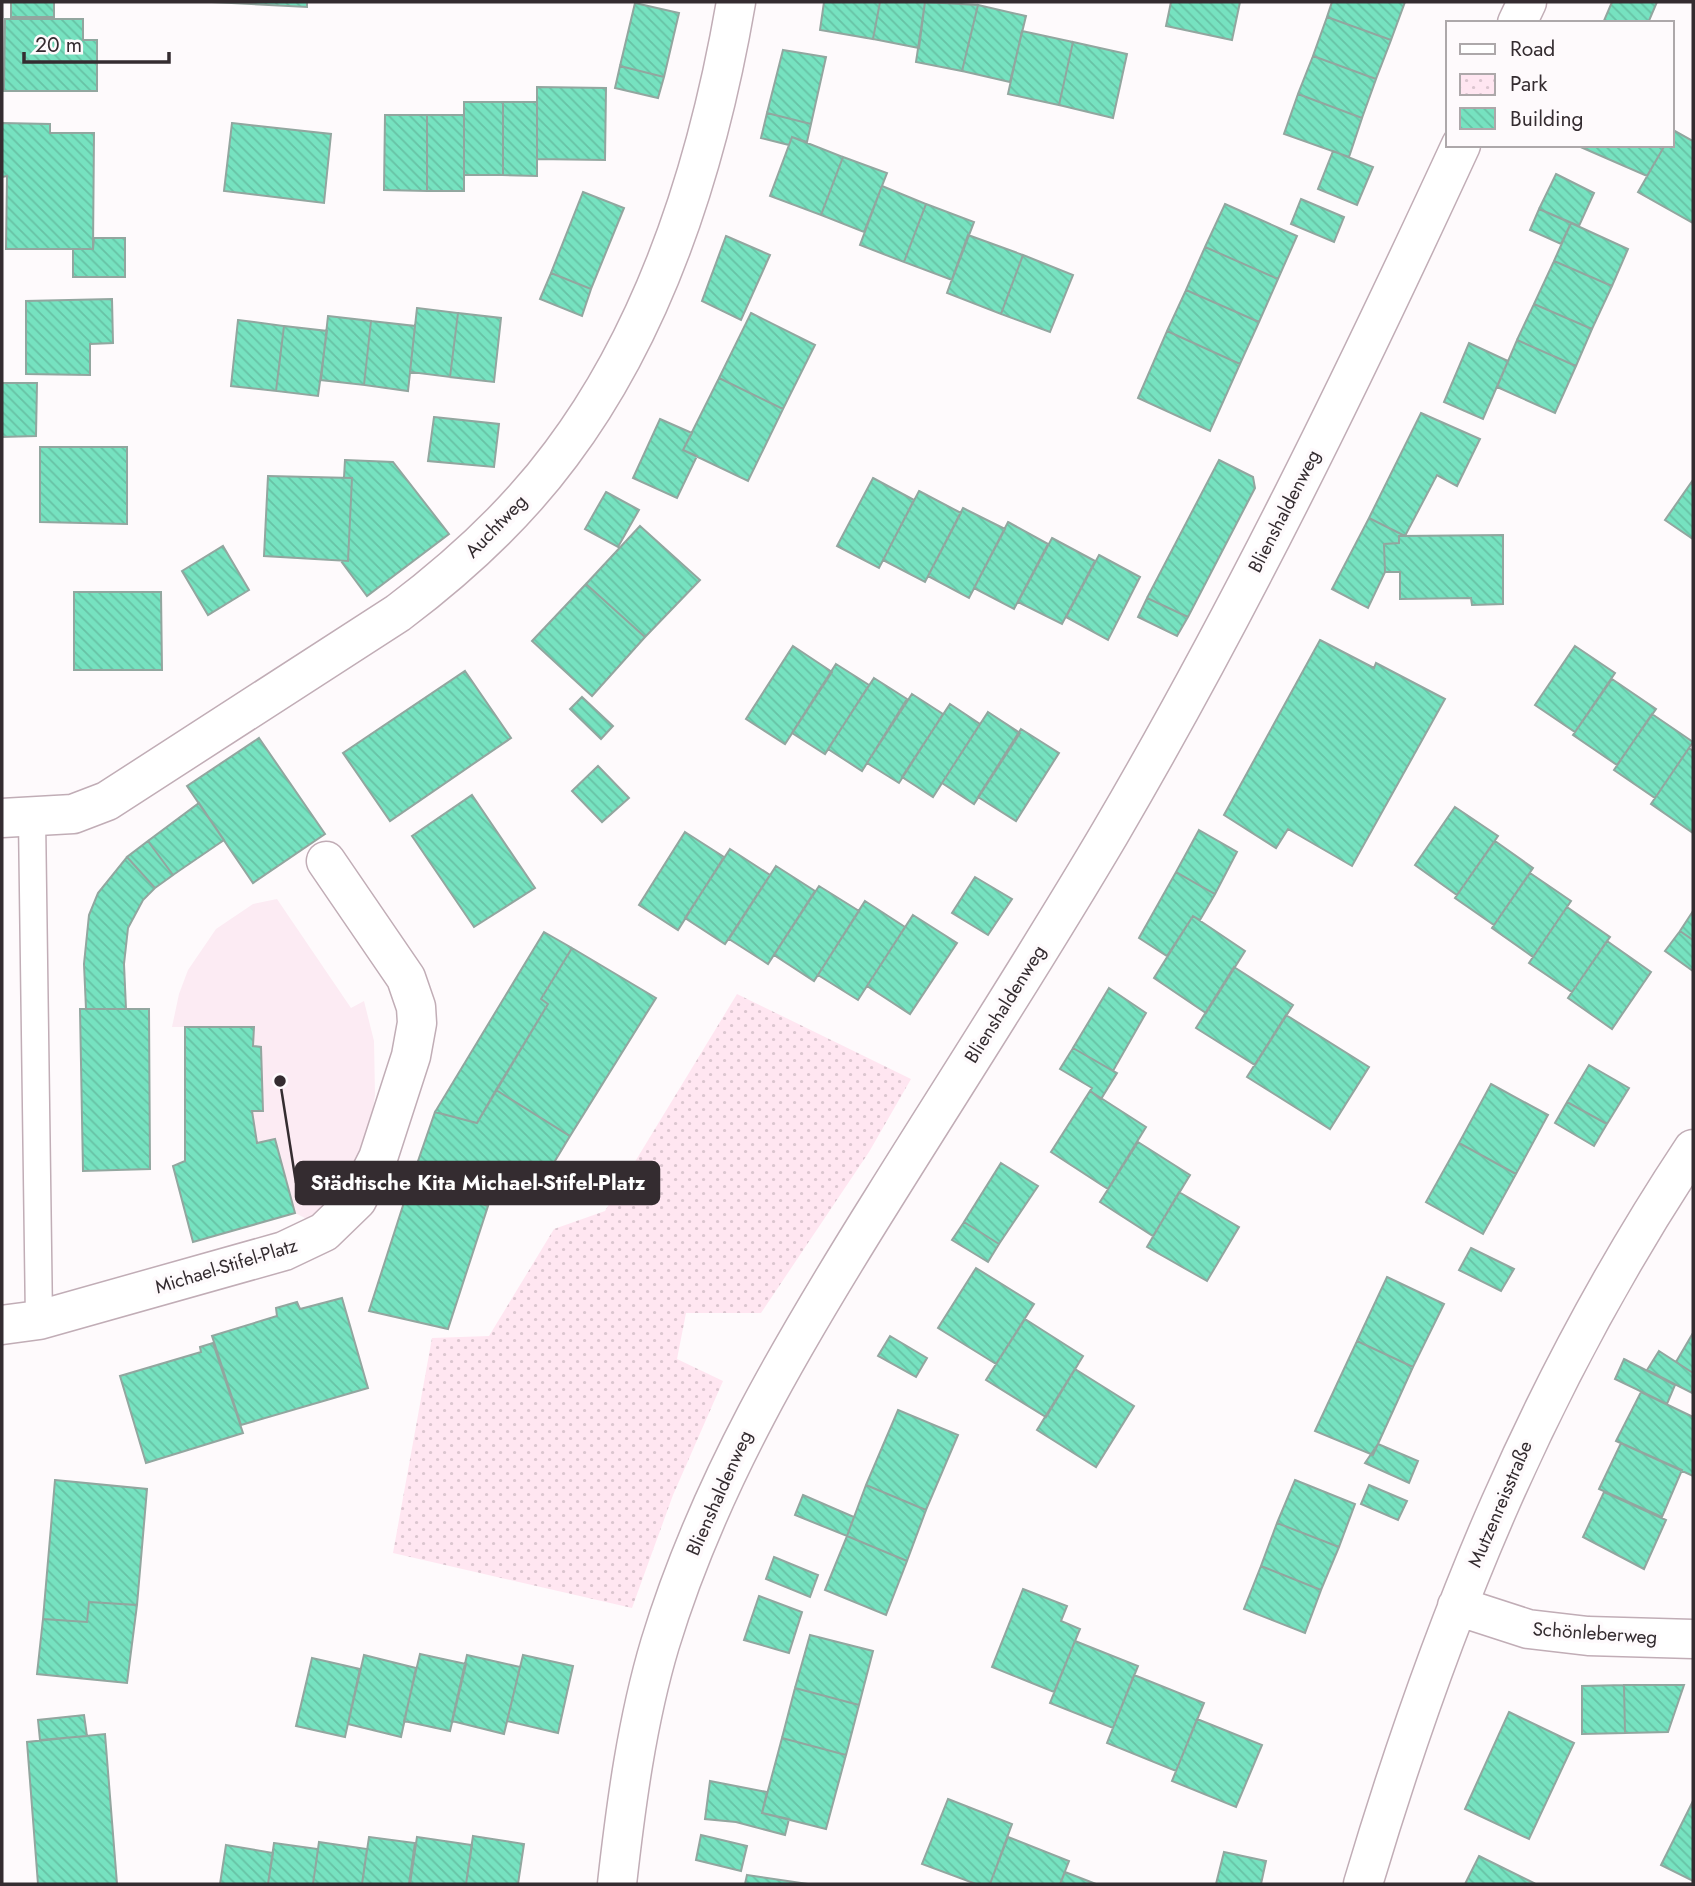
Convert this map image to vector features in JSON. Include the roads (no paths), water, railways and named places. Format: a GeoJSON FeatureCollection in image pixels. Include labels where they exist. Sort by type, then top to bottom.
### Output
{"type":"FeatureCollection","features":[{"type":"Feature","properties":{"kind":"street","name":"Auchtweg"},"geometry":{"type":"LineString","coordinates":[[17,818],[73,814],[107,801],[312,671],[442,580],[478,547],[536,485],[584,422],[615,370],[654,287],[681,218],[705,141],[736,2]]}},
{"type":"Feature","properties":{"kind":"street"},"geometry":{"type":"LineString","coordinates":[[1518,21],[1527,2]]}},
{"type":"Feature","properties":{"kind":"street","name":"Blienshaldenweg"},"geometry":{"type":"LineString","coordinates":[[617,1884],[632,1778],[659,1647],[691,1555],[731,1460],[831,1282],[1047,936],[1156,752],[1296,489],[1460,147]]}},
{"type":"Feature","properties":{"kind":"street","name":"Michael-Stifel-Platz"},"geometry":{"type":"LineString","coordinates":[[2,1325],[39,1320],[295,1247],[324,1232],[357,1200],[378,1158],[411,1056],[417,1024],[416,1007],[406,978],[326,862]]}},
{"type":"Feature","properties":{"kind":"street","name":"Mutzenreisstraße"},"geometry":{"type":"LineString","coordinates":[[1363,1884],[1418,1709],[1524,1446],[1578,1341],[1651,1214],[1693,1149]]}},
{"type":"Feature","properties":{"kind":"street","name":"Schönleberweg"},"geometry":{"type":"LineString","coordinates":[[1458,1606],[1528,1629],[1588,1636],[1693,1639]]}},
{"type":"Feature","properties":{"kind":"lane"},"geometry":{"type":"LineString","coordinates":[[17,818],[39,1320]]}},
{"type":"Feature","properties":{"kind":"place","name":"Städtische Kita Michael-Stifel-Platz"},"geometry":{"type":"Point","coordinates":[280,1081]}}]}
